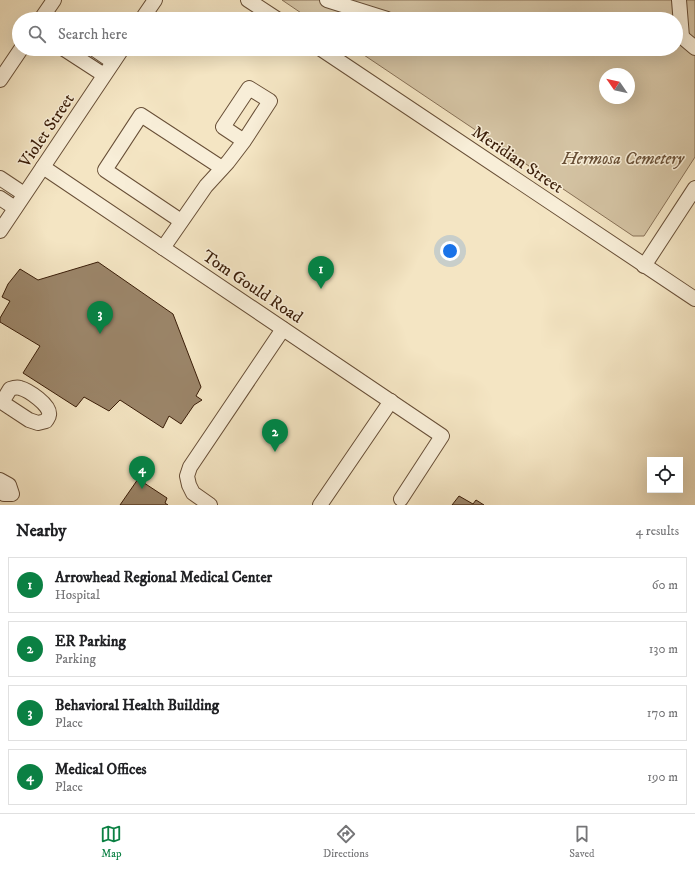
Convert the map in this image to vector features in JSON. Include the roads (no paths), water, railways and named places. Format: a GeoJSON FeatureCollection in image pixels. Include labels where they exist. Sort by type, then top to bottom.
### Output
{"type":"FeatureCollection","features":[{"type":"Feature","properties":{"kind":"street"},"geometry":{"type":"LineString","coordinates":[[47,12],[54,0]]}},
{"type":"Feature","properties":{"kind":"street"},"geometry":{"type":"LineString","coordinates":[[147,12],[155,0]]}},
{"type":"Feature","properties":{"kind":"street"},"geometry":{"type":"LineString","coordinates":[[248,0],[266,12]]}},
{"type":"Feature","properties":{"kind":"street"},"geometry":{"type":"LineString","coordinates":[[327,0],[365,12]]}},
{"type":"Feature","properties":{"kind":"street"},"geometry":{"type":"LineString","coordinates":[[679,0],[679,12]]}},
{"type":"Feature","properties":{"kind":"street"},"geometry":{"type":"LineString","coordinates":[[683,39],[695,48]]}},
{"type":"Feature","properties":{"kind":"street"},"geometry":{"type":"LineString","coordinates":[[0,80],[16,56]]}},
{"type":"Feature","properties":{"kind":"street"},"geometry":{"type":"LineString","coordinates":[[75,56],[104,75]]}},
{"type":"Feature","properties":{"kind":"street"},"geometry":{"type":"LineString","coordinates":[[104,56],[113,62]]}},
{"type":"Feature","properties":{"kind":"street","name":"Violet Street"},"geometry":{"type":"LineString","coordinates":[[0,231],[117,56]]}},
{"type":"Feature","properties":{"kind":"street","name":"Meridian Street"},"geometry":{"type":"LineString","coordinates":[[331,56],[695,299]]}},
{"type":"Feature","properties":{"kind":"street"},"geometry":{"type":"LineString","coordinates":[[181,221],[105,170],[142,115],[222,168]]}},
{"type":"Feature","properties":{"kind":"street"},"geometry":{"type":"LineString","coordinates":[[163,248],[206,186],[228,162],[244,141]]}},
{"type":"Feature","properties":{"kind":"street","name":"Tom Gould Road"},"geometry":{"type":"LineString","coordinates":[[43,167],[442,436],[401,499]]}},
{"type":"Feature","properties":{"kind":"street"},"geometry":{"type":"LineString","coordinates":[[0,178],[24,194]]}},
{"type":"Feature","properties":{"kind":"street"},"geometry":{"type":"LineString","coordinates":[[644,266],[695,188]]}},
{"type":"Feature","properties":{"kind":"street"},"geometry":{"type":"LineString","coordinates":[[0,198],[15,208]]}},
{"type":"Feature","properties":{"kind":"street"},"geometry":{"type":"LineString","coordinates":[[210,505],[193,493],[187,476],[190,466],[283,329]]}},
{"type":"Feature","properties":{"kind":"street"},"geometry":{"type":"LineString","coordinates":[[320,505],[391,401]]}},
{"type":"Feature","properties":{"kind":"street"},"geometry":{"type":"LineString","coordinates":[[0,480],[9,486],[12,494],[4,494],[0,491]]}},
{"type":"Feature","properties":{"kind":"place","name":"Arrowhead Regional Medical Center"},"geometry":{"type":"Point","coordinates":[321,289]}},
{"type":"Feature","properties":{"kind":"place","name":"Behavioral Health Building"},"geometry":{"type":"Point","coordinates":[100,334]}},
{"type":"Feature","properties":{"kind":"place","name":"ER Parking"},"geometry":{"type":"Point","coordinates":[275,452]}},
{"type":"Feature","properties":{"kind":"place","name":"Medical Offices"},"geometry":{"type":"Point","coordinates":[142,489]}},
{"type":"Feature","properties":{"kind":"park label","name":"Hermosa Cemetery"},"geometry":{"type":"Point","coordinates":[623,158]}}]}
